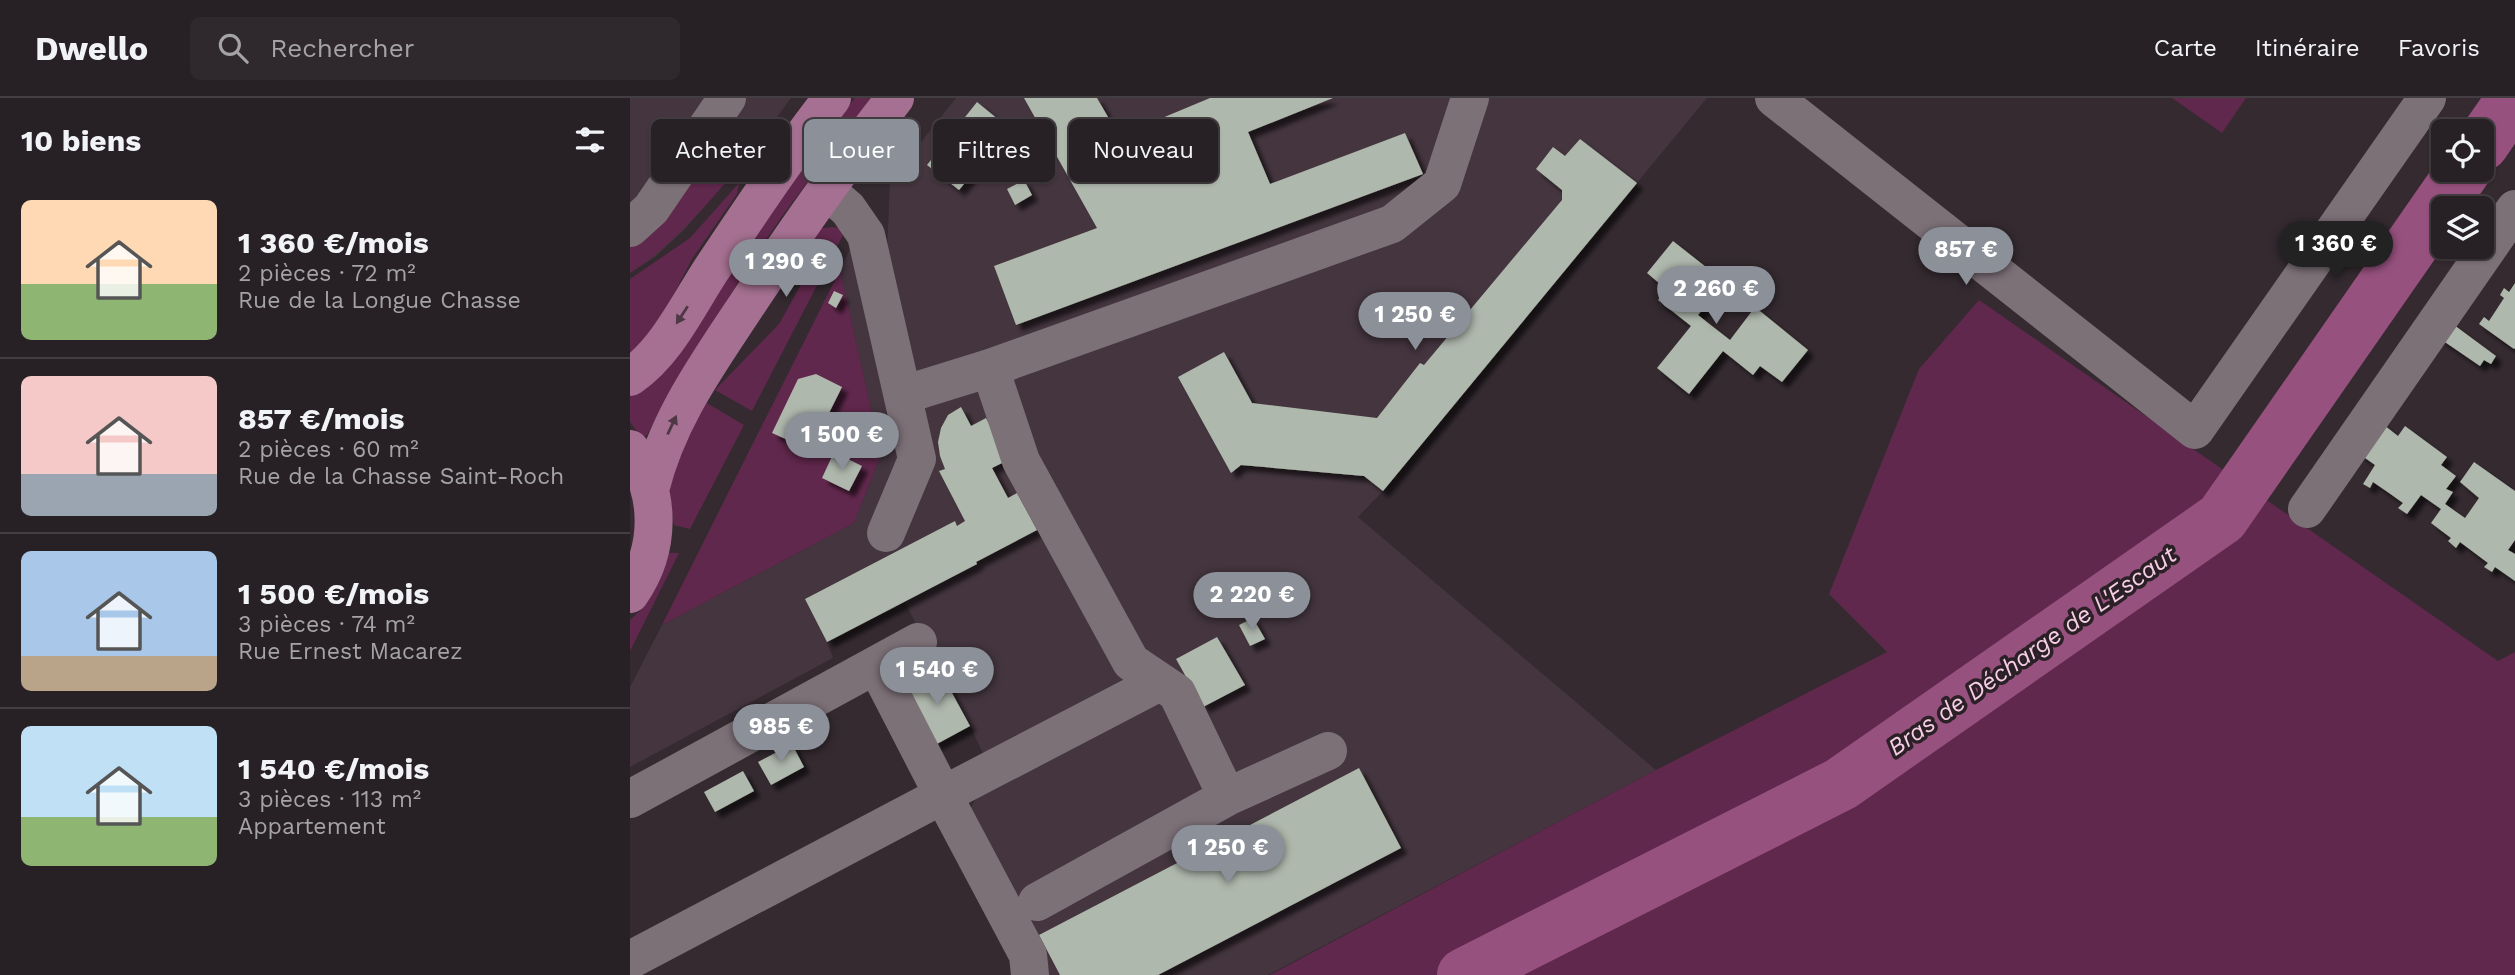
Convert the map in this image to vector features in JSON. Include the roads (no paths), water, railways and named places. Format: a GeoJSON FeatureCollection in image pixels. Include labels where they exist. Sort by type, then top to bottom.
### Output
{"type":"FeatureCollection","features":[{"type":"Feature","properties":{"kind":"main road"},"geometry":{"type":"LineString","coordinates":[[630,377],[664,342],[767,188],[832,98]]}},
{"type":"Feature","properties":{"kind":"main road"},"geometry":{"type":"LineString","coordinates":[[650,489],[668,434],[695,382],[826,190],[895,98]]}},
{"type":"Feature","properties":{"kind":"main road"},"geometry":{"type":"LineString","coordinates":[[630,449],[650,489],[654,515],[653,540],[643,572],[630,594]]}},
{"type":"Feature","properties":{"kind":"street"},"geometry":{"type":"LineString","coordinates":[[630,228],[651,209],[727,98]]}},
{"type":"Feature","properties":{"kind":"street"},"geometry":{"type":"LineString","coordinates":[[903,394],[990,368],[1392,224],[1442,184],[1470,98]]}},
{"type":"Feature","properties":{"kind":"street"},"geometry":{"type":"LineString","coordinates":[[1774,98],[2196,430],[2427,98]]}},
{"type":"Feature","properties":{"kind":"street"},"geometry":{"type":"LineString","coordinates":[[826,190],[856,217],[866,235],[917,458],[886,533]]}},
{"type":"Feature","properties":{"kind":"street"},"geometry":{"type":"LineString","coordinates":[[2308,509],[2515,209]]}},
{"type":"Feature","properties":{"kind":"street"},"geometry":{"type":"LineString","coordinates":[[990,368],[1021,461],[1131,662],[1177,693],[1227,797]]}},
{"type":"Feature","properties":{"kind":"street"},"geometry":{"type":"LineString","coordinates":[[630,799],[918,642]]}},
{"type":"Feature","properties":{"kind":"street"},"geometry":{"type":"LineString","coordinates":[[876,665],[1028,955],[1030,975]]}},
{"type":"Feature","properties":{"kind":"street"},"geometry":{"type":"LineString","coordinates":[[630,960],[1160,682]]}},
{"type":"Feature","properties":{"kind":"street"},"geometry":{"type":"LineString","coordinates":[[1037,902],[1227,797],[1328,751]]}},
{"type":"Feature","properties":{"kind":"waterway","name":"Bras de Décharge de L'Escaut"},"geometry":{"type":"LineString","coordinates":[[2494,127],[2514,98]]}},
{"type":"Feature","properties":{"kind":"waterway","name":"Bras de Décharge de L'Escaut"},"geometry":{"type":"LineString","coordinates":[[1464,975],[1841,784],[2222,518],[2456,182]]}}]}
